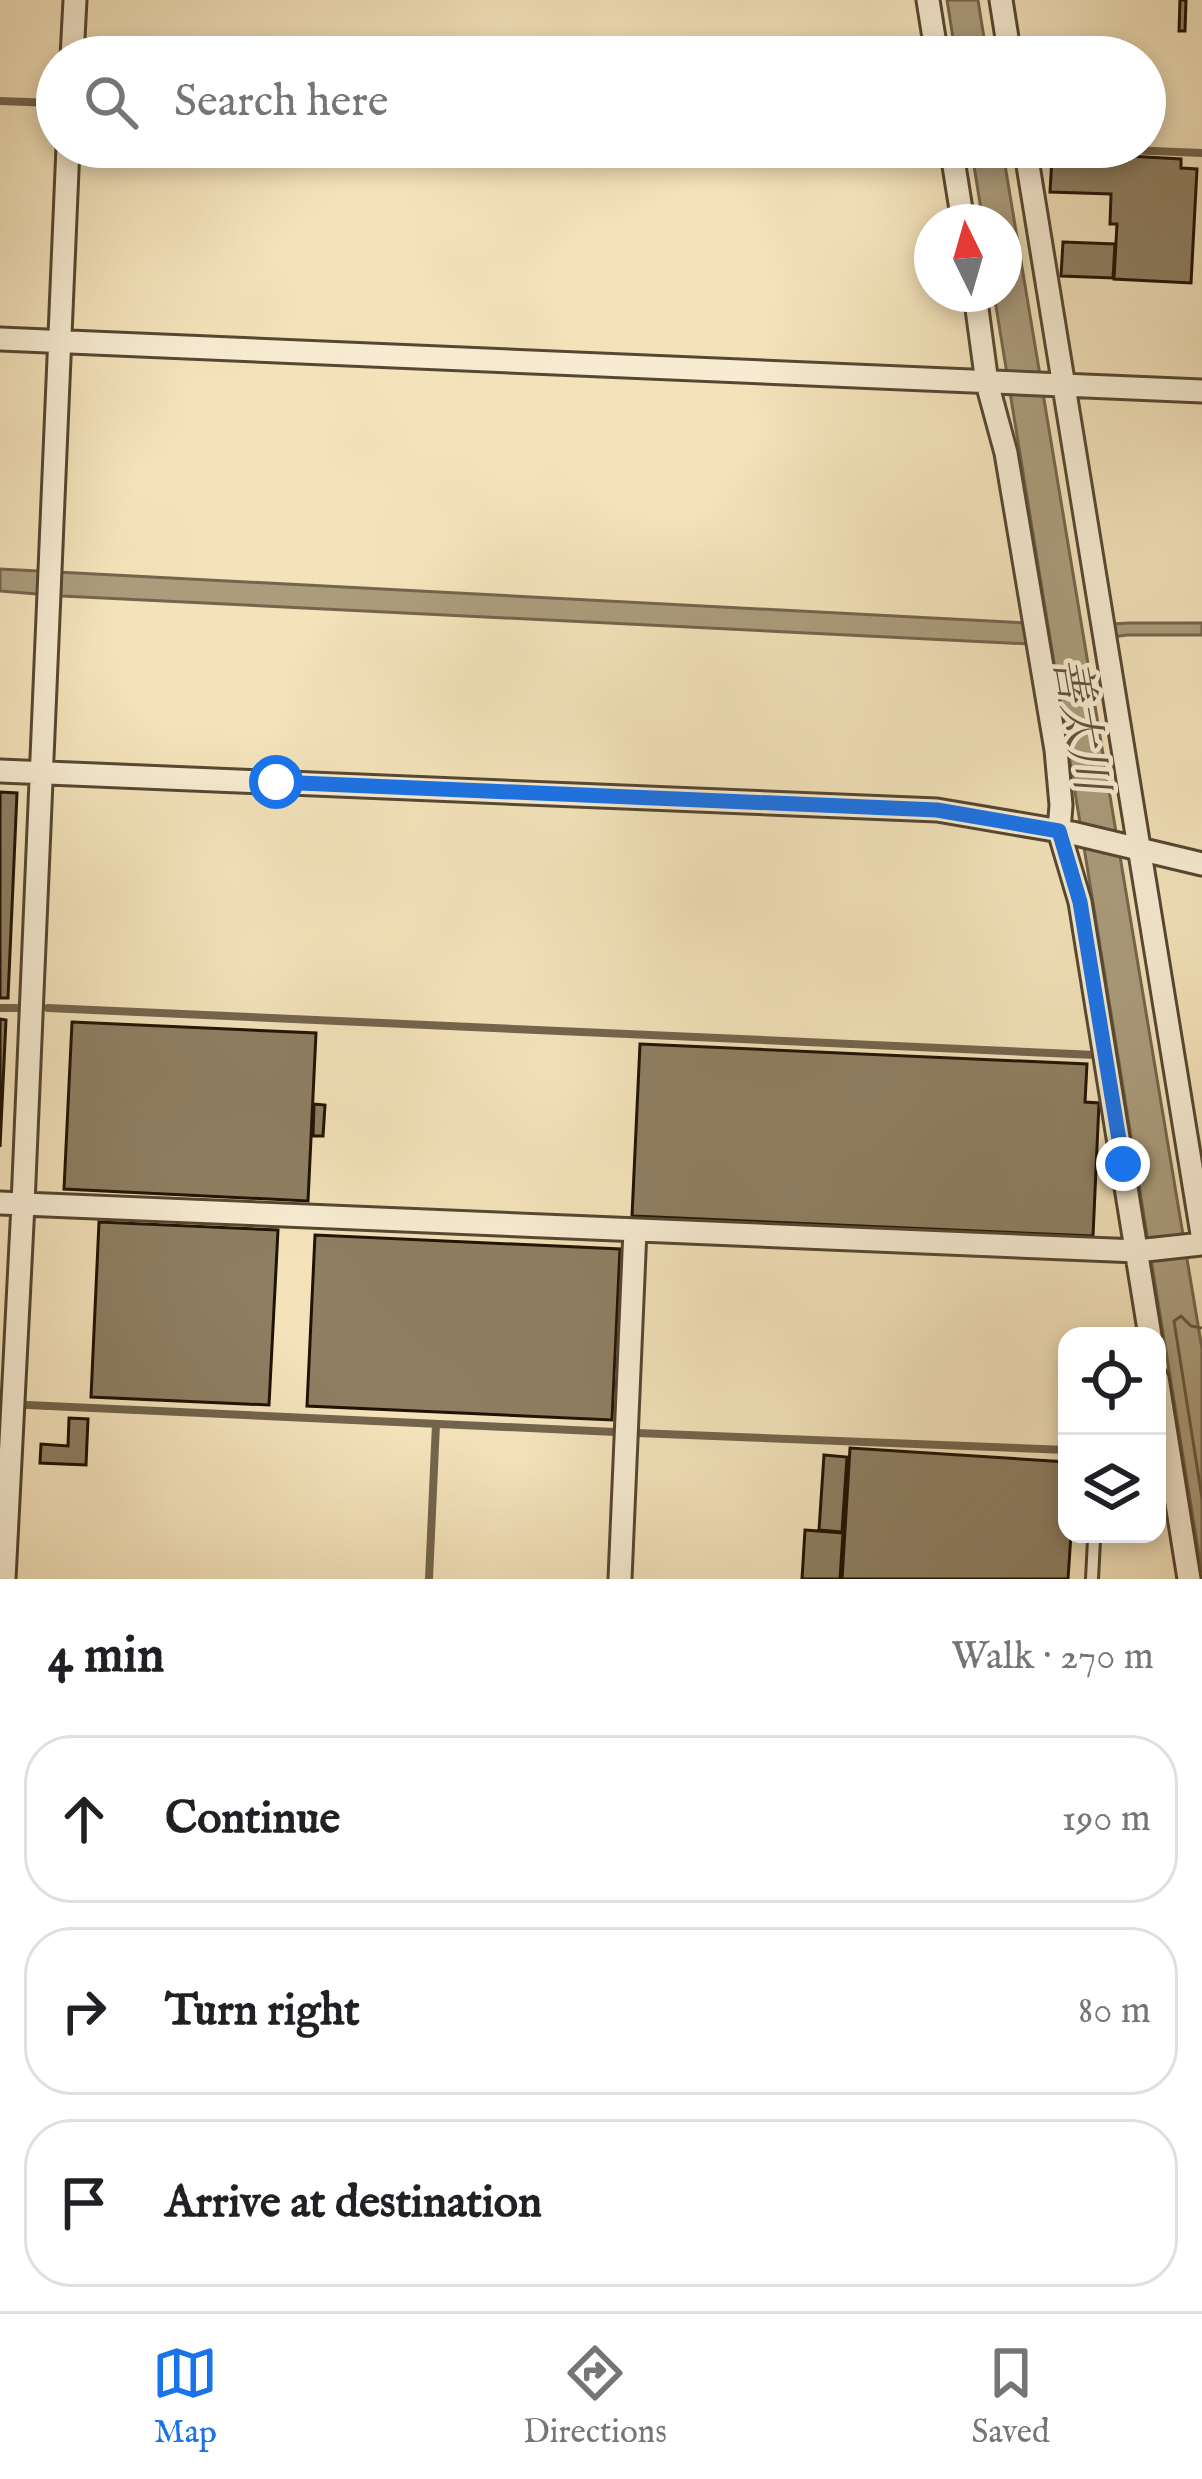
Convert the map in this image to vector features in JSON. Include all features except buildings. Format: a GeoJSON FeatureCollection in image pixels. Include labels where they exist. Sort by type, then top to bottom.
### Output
{"type":"FeatureCollection","features":[{"type":"Feature","properties":{"kind":"street"},"geometry":{"type":"LineString","coordinates":[[73,36],[75,0]]}},
{"type":"Feature","properties":{"kind":"street"},"geometry":{"type":"LineString","coordinates":[[928,0],[934,36]]}},
{"type":"Feature","properties":{"kind":"street"},"geometry":{"type":"LineString","coordinates":[[1001,0],[1007,36]]}},
{"type":"Feature","properties":{"kind":"street"},"geometry":{"type":"LineString","coordinates":[[4,1579],[12,1203],[40,772],[67,168]]}},
{"type":"Feature","properties":{"kind":"street"},"geometry":{"type":"LineString","coordinates":[[955,168],[960,204]]}},
{"type":"Feature","properties":{"kind":"street"},"geometry":{"type":"LineString","coordinates":[[12,1203],[1139,1251],[1199,1241],[1028,168]]}},
{"type":"Feature","properties":{"kind":"street"},"geometry":{"type":"LineString","coordinates":[[978,312],[1056,750],[1065,832],[1149,1327]]}},
{"type":"Feature","properties":{"kind":"street"},"geometry":{"type":"LineString","coordinates":[[0,340],[1202,392]]}},
{"type":"Feature","properties":{"kind":"street"},"geometry":{"type":"LineString","coordinates":[[0,771],[937,810],[1065,832],[1202,864]]}},
{"type":"Feature","properties":{"kind":"street"},"geometry":{"type":"LineString","coordinates":[[620,1579],[635,1230]]}},
{"type":"Feature","properties":{"kind":"street"},"geometry":{"type":"LineString","coordinates":[[1166,1435],[1189,1579]]}},
{"type":"Feature","properties":{"kind":"lane"},"geometry":{"type":"LineString","coordinates":[[1092,1579],[1094,1543]]}},
{"type":"Feature","properties":{"kind":"water"},"geometry":{"type":"Polygon","coordinates":[[[947,0],[978,0],[984,36],[953,36],[947,0]]]}},
{"type":"Feature","properties":{"kind":"water"},"geometry":{"type":"Polygon","coordinates":[[[974,168],[1005,168],[1011,204],[980,204],[974,168]]]}},
{"type":"Feature","properties":{"kind":"water","name":"善太川"},"geometry":{"type":"Polygon","coordinates":[[[1022,267],[1202,1349],[1202,1573],[1166,1327],[1162,1327],[997,312],[1022,312],[1022,267]]]}},
{"type":"Feature","properties":{"kind":"water"},"geometry":{"type":"Polygon","coordinates":[[[0,569],[1027,623],[1030,644],[62,596],[0,591],[0,569]]]}},
{"type":"Feature","properties":{"kind":"water"},"geometry":{"type":"Polygon","coordinates":[[[1202,623],[1202,635],[1097,639],[1096,625],[1202,623]]]}},
{"type":"Feature","properties":{"kind":"waterway"},"geometry":{"type":"LineString","coordinates":[[0,101],[36,102]]}},
{"type":"Feature","properties":{"kind":"waterway"},"geometry":{"type":"LineString","coordinates":[[1166,152],[1202,153]]}},
{"type":"Feature","properties":{"kind":"waterway"},"geometry":{"type":"LineString","coordinates":[[0,1008],[16,1008]]}},
{"type":"Feature","properties":{"kind":"waterway"},"geometry":{"type":"LineString","coordinates":[[48,1008],[1096,1055]]}},
{"type":"Feature","properties":{"kind":"waterway"},"geometry":{"type":"LineString","coordinates":[[27,1405],[615,1432]]}},
{"type":"Feature","properties":{"kind":"waterway"},"geometry":{"type":"LineString","coordinates":[[429,1579],[436,1424]]}},
{"type":"Feature","properties":{"kind":"waterway"},"geometry":{"type":"LineString","coordinates":[[637,1433],[1058,1450]]}},
{"type":"Feature","properties":{"kind":"route"},"geometry":{"type":"LineString","coordinates":[[276,782],[937,810],[1059,831],[1080,902],[1123,1164]]}}]}
